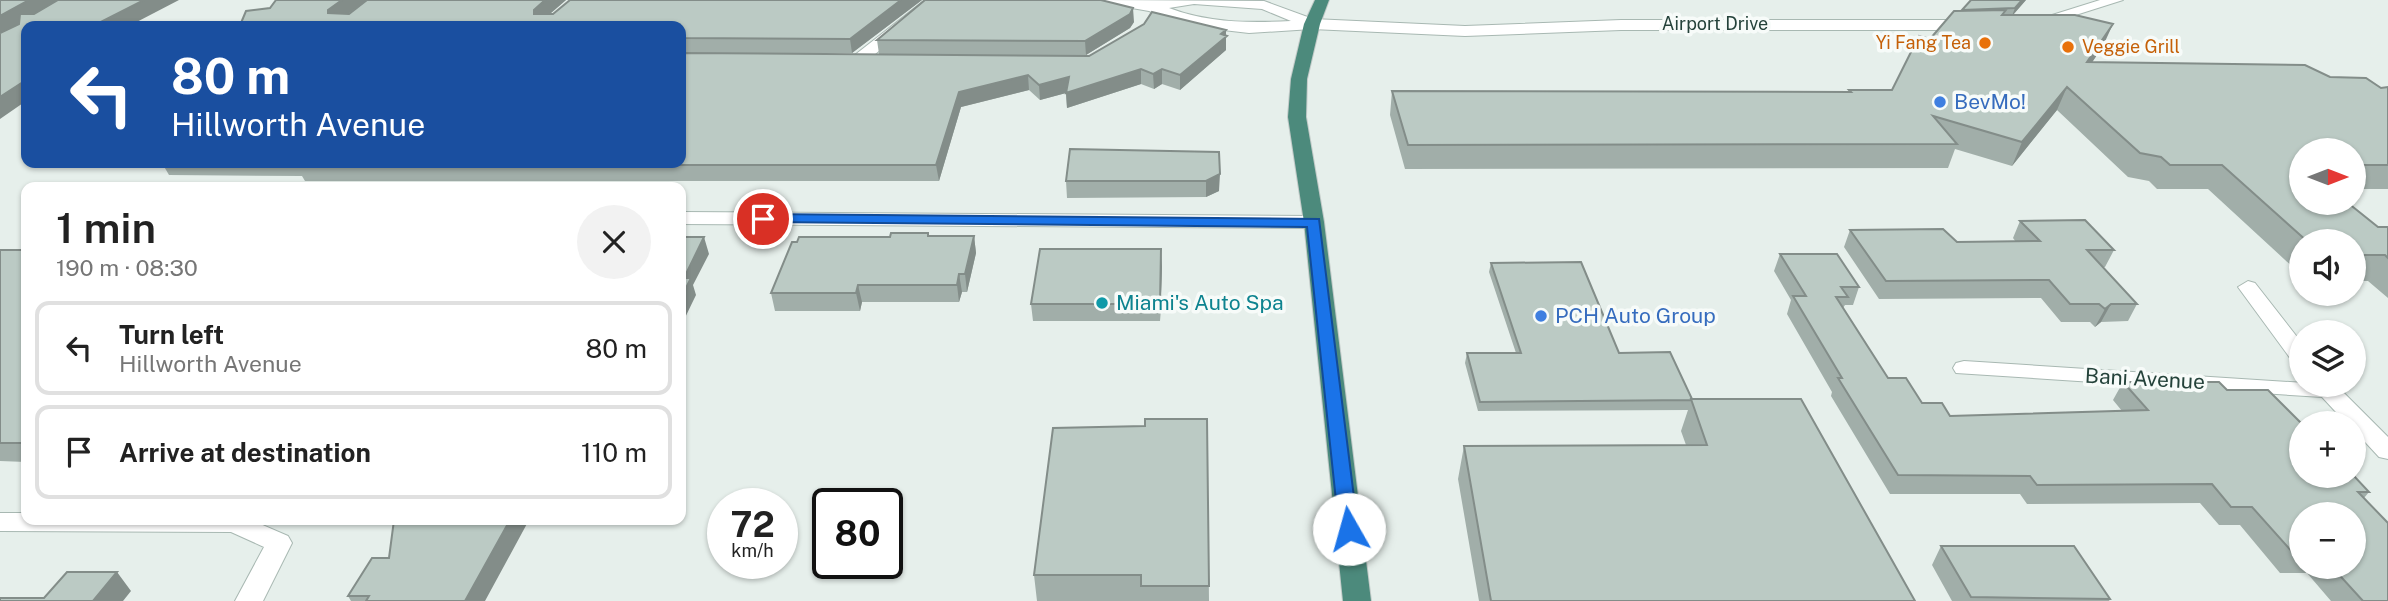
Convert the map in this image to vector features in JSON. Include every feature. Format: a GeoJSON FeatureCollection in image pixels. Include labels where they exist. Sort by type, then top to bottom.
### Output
{"type":"FeatureCollection","features":[{"type":"Feature","properties":{"kind":"highway"},"geometry":{"type":"LineString","coordinates":[[1322,0],[1312,24],[1300,79],[1297,117],[1314,222],[1357,601]]}},
{"type":"Feature","properties":{"kind":"street"},"geometry":{"type":"LineString","coordinates":[[884,61],[850,60],[934,0]]}},
{"type":"Feature","properties":{"kind":"street"},"geometry":{"type":"LineString","coordinates":[[1109,0],[1154,3],[1194,0],[1264,5],[1312,24]]}},
{"type":"Feature","properties":{"kind":"street"},"geometry":{"type":"LineString","coordinates":[[2028,22],[2053,20],[2116,0]]}},
{"type":"Feature","properties":{"kind":"street"},"geometry":{"type":"LineString","coordinates":[[1154,3],[1189,21],[1249,28],[1312,24]]}},
{"type":"Feature","properties":{"kind":"street"},"geometry":{"type":"LineString","coordinates":[[1143,24],[1154,3]]}},
{"type":"Feature","properties":{"kind":"street","name":"Airport Drive"},"geometry":{"type":"LineString","coordinates":[[1312,24],[1465,31],[1620,25],[1990,25]]}},
{"type":"Feature","properties":{"kind":"street"},"geometry":{"type":"LineString","coordinates":[[686,218],[1314,222]]}},
{"type":"Feature","properties":{"kind":"street"},"geometry":{"type":"LineString","coordinates":[[2248,287],[2289,341]]}},
{"type":"Feature","properties":{"kind":"street","name":"Bani Avenue"},"geometry":{"type":"LineString","coordinates":[[1965,369],[2289,385]]}},
{"type":"Feature","properties":{"kind":"street"},"geometry":{"type":"LineString","coordinates":[[2335,397],[2388,451]]}},
{"type":"Feature","properties":{"kind":"street"},"geometry":{"type":"LineString","coordinates":[[0,522],[21,522]]}},
{"type":"Feature","properties":{"kind":"street"},"geometry":{"type":"LineString","coordinates":[[238,525],[279,543],[249,601]]}},
{"type":"Feature","properties":{"kind":"building"},"geometry":{"type":"Polygon","coordinates":[[[0,0],[29,0],[0,16],[0,0]]]}},
{"type":"Feature","properties":{"kind":"building"},"geometry":{"type":"Polygon","coordinates":[[[58,0],[144,0],[103,21],[21,21],[21,83],[0,97],[0,33],[19,24],[20,14],[34,14],[58,0]]]}},
{"type":"Feature","properties":{"kind":"building"},"geometry":{"type":"Polygon","coordinates":[[[276,0],[342,0],[328,10],[328,13],[349,14],[367,0],[545,0],[534,10],[534,14],[553,14],[570,0],[901,0],[850,39],[686,38],[686,21],[242,21],[246,11],[270,8],[276,0]]]}},
{"type":"Feature","properties":{"kind":"building"},"geometry":{"type":"Polygon","coordinates":[[[925,0],[1101,0],[1133,8],[1130,14],[1085,41],[877,40],[925,0]]]}},
{"type":"Feature","properties":{"kind":"building"},"geometry":{"type":"Polygon","coordinates":[[[1971,0],[2022,0],[2015,8],[1962,10],[1971,0]]]}},
{"type":"Feature","properties":{"kind":"building"},"geometry":{"type":"Polygon","coordinates":[[[2006,10],[2002,15],[2075,15],[2113,24],[2087,62],[2305,65],[2330,77],[2366,78],[2381,88],[2388,87],[2388,165],[2366,165],[2366,138],[2289,138],[2289,215],[2363,215],[2378,227],[2388,227],[2388,258],[2385,255],[2366,255],[2366,229],[2293,229],[2222,165],[2170,165],[2161,157],[2140,153],[2067,87],[2022,142],[1933,116],[1957,144],[1408,145],[1392,91],[1892,90],[1919,36],[1930,39],[1954,11],[2006,10]]]}},
{"type":"Feature","properties":{"kind":"building"},"geometry":{"type":"Polygon","coordinates":[[[1152,12],[1226,30],[1221,34],[1227,36],[1180,75],[1162,69],[1153,74],[1141,69],[1066,93],[1069,77],[1039,85],[1028,75],[959,92],[936,165],[686,165],[686,53],[1089,56],[1144,24],[1152,12]]]}},
{"type":"Feature","properties":{"kind":"building"},"geometry":{"type":"Polygon","coordinates":[[[1070,149],[1219,152],[1220,174],[1206,181],[1066,181],[1070,149]]]}},
{"type":"Feature","properties":{"kind":"building"},"geometry":{"type":"Polygon","coordinates":[[[2085,220],[2114,250],[2087,250],[2137,304],[2111,304],[2105,309],[2099,304],[2070,304],[2049,280],[1886,281],[1850,230],[1943,229],[1957,242],[2040,241],[2020,221],[2085,220]]]}},
{"type":"Feature","properties":{"kind":"building"},"geometry":{"type":"Polygon","coordinates":[[[891,233],[974,236],[965,274],[959,274],[957,285],[858,285],[856,293],[771,293],[792,242],[797,242],[799,237],[890,237],[891,233]]]}},
{"type":"Feature","properties":{"kind":"building"},"geometry":{"type":"Polygon","coordinates":[[[686,237],[704,237],[686,274],[686,237]]]}},
{"type":"Feature","properties":{"kind":"building","name":"Miami's Auto Spa"},"geometry":{"type":"Polygon","coordinates":[[[1040,249],[1161,249],[1160,304],[1031,304],[1040,249]]]}},
{"type":"Feature","properties":{"kind":"building"},"geometry":{"type":"Polygon","coordinates":[[[0,250],[21,250],[21,443],[0,443],[0,250]]]}},
{"type":"Feature","properties":{"kind":"building"},"geometry":{"type":"Polygon","coordinates":[[[1780,254],[1837,254],[1859,287],[1841,287],[1848,297],[1836,297],[1888,378],[1906,378],[1922,403],[1942,403],[1950,416],[2148,410],[2123,382],[2219,382],[2227,390],[2268,390],[2289,411],[2289,488],[2365,488],[2369,492],[2358,492],[2388,523],[2388,601],[2363,601],[2343,579],[2366,579],[2366,502],[2289,502],[2289,548],[2252,507],[2231,507],[2212,484],[2037,485],[2030,476],[1898,475],[1838,378],[1842,378],[1793,296],[1806,296],[1780,254]]]}},
{"type":"Feature","properties":{"kind":"building"},"geometry":{"type":"Polygon","coordinates":[[[1581,262],[1619,353],[1670,352],[1691,400],[1480,402],[1467,353],[1521,353],[1491,263],[1581,262]]]}},
{"type":"Feature","properties":{"kind":"building"},"geometry":{"type":"Polygon","coordinates":[[[1691,399],[1801,399],[1915,601],[1491,601],[1464,446],[1707,445],[1691,399]]]}},
{"type":"Feature","properties":{"kind":"building"},"geometry":{"type":"Polygon","coordinates":[[[1145,419],[1207,419],[1209,586],[1141,586],[1141,575],[1034,575],[1053,428],[1145,426],[1145,419]]]}},
{"type":"Feature","properties":{"kind":"building"},"geometry":{"type":"Polygon","coordinates":[[[393,525],[507,525],[465,601],[366,601],[369,596],[348,596],[372,558],[389,558],[393,525]]]}},
{"type":"Feature","properties":{"kind":"building"},"geometry":{"type":"Polygon","coordinates":[[[1941,546],[2074,546],[2110,599],[1971,597],[1941,546]]]}},
{"type":"Feature","properties":{"kind":"building"},"geometry":{"type":"Polygon","coordinates":[[[67,572],[117,572],[93,601],[0,601],[0,598],[44,598],[67,572]]]}},
{"type":"Feature","properties":{"kind":"place","name":"Yi Fang Tea"},"geometry":{"type":"Point","coordinates":[1985,43]}},
{"type":"Feature","properties":{"kind":"place","name":"Veggie Grill"},"geometry":{"type":"Point","coordinates":[2068,47]}},
{"type":"Feature","properties":{"kind":"place","name":"BevMo!"},"geometry":{"type":"Point","coordinates":[1940,102]}},
{"type":"Feature","properties":{"kind":"place","name":"Miami's Auto Spa"},"geometry":{"type":"Point","coordinates":[1102,303]}},
{"type":"Feature","properties":{"kind":"place","name":"PCH Auto Group"},"geometry":{"type":"Point","coordinates":[1541,316]}},
{"type":"Feature","properties":{"kind":"route"},"geometry":{"type":"LineString","coordinates":[[763,219],[1314,222],[1349,529]]}}]}
